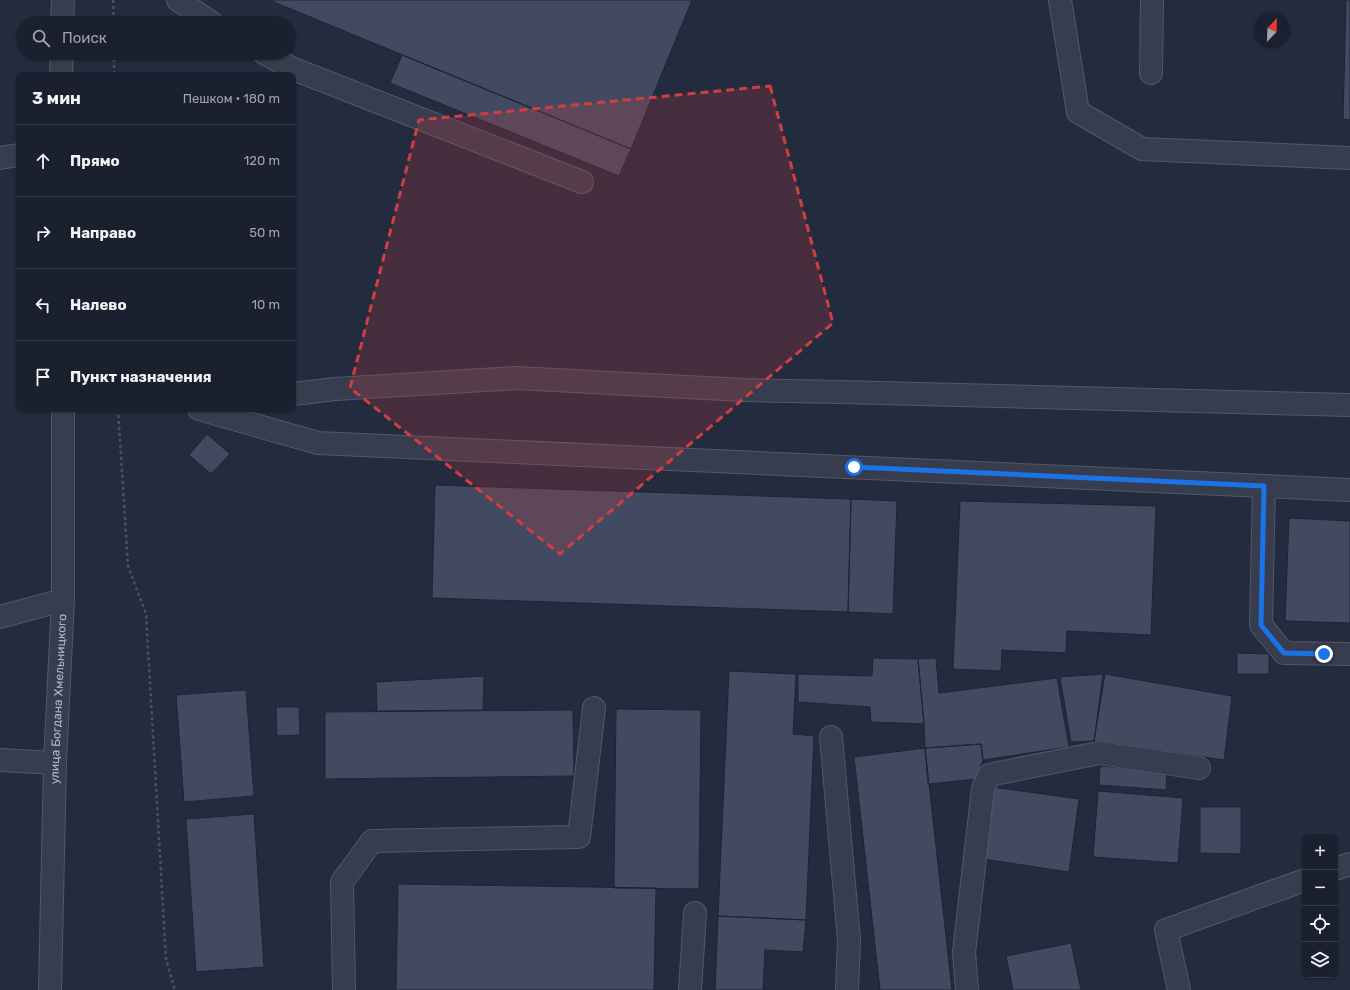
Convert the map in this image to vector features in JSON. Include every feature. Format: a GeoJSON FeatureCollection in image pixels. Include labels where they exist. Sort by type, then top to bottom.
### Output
{"type":"FeatureCollection","features":[{"type":"Feature","properties":{"kind":"street"},"geometry":{"type":"LineString","coordinates":[[62,16],[63,0]]}},
{"type":"Feature","properties":{"kind":"street"},"geometry":{"type":"LineString","coordinates":[[178,0],[202,16]]}},
{"type":"Feature","properties":{"kind":"street"},"geometry":{"type":"LineString","coordinates":[[1060,0],[1078,112],[1142,149],[1350,158]]}},
{"type":"Feature","properties":{"kind":"street"},"geometry":{"type":"LineString","coordinates":[[1151,73],[1152,0]]}},
{"type":"Feature","properties":{"kind":"street"},"geometry":{"type":"LineString","coordinates":[[61,72],[62,60]]}},
{"type":"Feature","properties":{"kind":"street"},"geometry":{"type":"LineString","coordinates":[[277,60],[291,68],[582,182]]}},
{"type":"Feature","properties":{"kind":"street"},"geometry":{"type":"LineString","coordinates":[[0,158],[16,156]]}},
{"type":"Feature","properties":{"kind":"street"},"geometry":{"type":"LineString","coordinates":[[296,394],[335,388],[516,378],[743,390],[1350,405]]}},
{"type":"Feature","properties":{"kind":"street","name":"улица Богдана Хмельницкого"},"geometry":{"type":"LineString","coordinates":[[50,990],[55,763],[63,600],[63,412]]}},
{"type":"Feature","properties":{"kind":"street"},"geometry":{"type":"LineString","coordinates":[[210,412],[318,442],[1350,490]]}},
{"type":"Feature","properties":{"kind":"street"},"geometry":{"type":"LineString","coordinates":[[1264,486],[1261,625],[1284,653],[1350,654]]}},
{"type":"Feature","properties":{"kind":"street"},"geometry":{"type":"LineString","coordinates":[[0,617],[63,600]]}},
{"type":"Feature","properties":{"kind":"street"},"geometry":{"type":"LineString","coordinates":[[344,990],[342,882],[372,842],[579,836],[594,708]]}},
{"type":"Feature","properties":{"kind":"street"},"geometry":{"type":"LineString","coordinates":[[831,737],[849,940],[847,990]]}},
{"type":"Feature","properties":{"kind":"street"},"geometry":{"type":"LineString","coordinates":[[967,990],[964,952],[983,789],[989,775],[1099,753],[1199,768]]}},
{"type":"Feature","properties":{"kind":"street"},"geometry":{"type":"LineString","coordinates":[[0,760],[55,763]]}},
{"type":"Feature","properties":{"kind":"street"},"geometry":{"type":"LineString","coordinates":[[1338,868],[1350,864]]}},
{"type":"Feature","properties":{"kind":"street"},"geometry":{"type":"LineString","coordinates":[[1179,990],[1166,930],[1302,881]]}},
{"type":"Feature","properties":{"kind":"street"},"geometry":{"type":"LineString","coordinates":[[690,990],[695,913]]}},
{"type":"Feature","properties":{"kind":"path"},"geometry":{"type":"LineString","coordinates":[[113,0],[114,16]]}},
{"type":"Feature","properties":{"kind":"path"},"geometry":{"type":"LineString","coordinates":[[114,60],[114,72]]}},
{"type":"Feature","properties":{"kind":"path"},"geometry":{"type":"LineString","coordinates":[[118,412],[128,566],[146,614],[166,959],[175,990]]}},
{"type":"Feature","properties":{"kind":"highlighted area"},"geometry":{"type":"Polygon","coordinates":[[[770,86],[833,323],[560,554],[350,388],[419,120],[770,86]]]}},
{"type":"Feature","properties":{"kind":"building"},"geometry":{"type":"Polygon","coordinates":[[[269,0],[692,0],[631,149],[269,0]]]}},
{"type":"Feature","properties":{"kind":"building"},"geometry":{"type":"Polygon","coordinates":[[[1346,0],[1350,0],[1350,120],[1343,119],[1346,0]]]}},
{"type":"Feature","properties":{"kind":"building"},"geometry":{"type":"Polygon","coordinates":[[[402,55],[631,149],[619,176],[390,83],[402,55]]]}},
{"type":"Feature","properties":{"kind":"building"},"geometry":{"type":"Polygon","coordinates":[[[207,434],[230,454],[211,474],[189,455],[207,434]]]}},
{"type":"Feature","properties":{"kind":"building"},"geometry":{"type":"Polygon","coordinates":[[[435,485],[851,499],[848,612],[432,598],[435,485]]]}},
{"type":"Feature","properties":{"kind":"building"},"geometry":{"type":"Polygon","coordinates":[[[851,499],[897,501],[893,614],[848,612],[851,499]]]}},
{"type":"Feature","properties":{"kind":"building"},"geometry":{"type":"Polygon","coordinates":[[[960,501],[1156,506],[1151,635],[1067,631],[1066,653],[1002,650],[1001,671],[953,669],[960,501]]]}},
{"type":"Feature","properties":{"kind":"building"},"geometry":{"type":"Polygon","coordinates":[[[1289,518],[1350,521],[1350,623],[1285,621],[1289,518]]]}},
{"type":"Feature","properties":{"kind":"building"},"geometry":{"type":"Polygon","coordinates":[[[1237,653],[1269,654],[1269,674],[1237,674],[1237,653]]]}},
{"type":"Feature","properties":{"kind":"building"},"geometry":{"type":"Polygon","coordinates":[[[873,658],[918,659],[924,724],[871,722],[870,707],[798,702],[798,674],[872,676],[873,658]]]}},
{"type":"Feature","properties":{"kind":"building"},"geometry":{"type":"Polygon","coordinates":[[[936,658],[939,693],[1057,678],[1069,747],[983,760],[981,744],[925,748],[918,659],[936,658]]]}},
{"type":"Feature","properties":{"kind":"building"},"geometry":{"type":"Polygon","coordinates":[[[729,671],[796,674],[793,734],[814,736],[806,920],[718,916],[729,671]]]}},
{"type":"Feature","properties":{"kind":"building"},"geometry":{"type":"Polygon","coordinates":[[[1103,674],[1094,741],[1071,742],[1060,677],[1103,674]]]}},
{"type":"Feature","properties":{"kind":"building"},"geometry":{"type":"Polygon","coordinates":[[[1105,674],[1232,696],[1224,760],[1094,741],[1105,674]]]}},
{"type":"Feature","properties":{"kind":"building"},"geometry":{"type":"Polygon","coordinates":[[[484,676],[483,710],[377,711],[376,682],[484,676]]]}},
{"type":"Feature","properties":{"kind":"building"},"geometry":{"type":"Polygon","coordinates":[[[246,690],[254,796],[184,802],[176,695],[246,690]]]}},
{"type":"Feature","properties":{"kind":"building"},"geometry":{"type":"Polygon","coordinates":[[[276,707],[299,707],[300,735],[277,736],[276,707]]]}},
{"type":"Feature","properties":{"kind":"building"},"geometry":{"type":"Polygon","coordinates":[[[616,709],[701,710],[699,889],[614,888],[616,709]]]}},
{"type":"Feature","properties":{"kind":"building"},"geometry":{"type":"Polygon","coordinates":[[[573,710],[574,776],[325,779],[325,712],[573,710]]]}},
{"type":"Feature","properties":{"kind":"building"},"geometry":{"type":"Polygon","coordinates":[[[981,744],[983,760],[976,779],[928,784],[925,748],[981,744]]]}},
{"type":"Feature","properties":{"kind":"building"},"geometry":{"type":"Polygon","coordinates":[[[925,748],[952,990],[880,990],[854,757],[925,748]]]}},
{"type":"Feature","properties":{"kind":"building"},"geometry":{"type":"Polygon","coordinates":[[[1100,766],[1167,771],[1166,790],[1099,785],[1100,766]]]}},
{"type":"Feature","properties":{"kind":"building"},"geometry":{"type":"Polygon","coordinates":[[[993,787],[1079,799],[1069,872],[983,859],[993,787]]]}},
{"type":"Feature","properties":{"kind":"building"},"geometry":{"type":"Polygon","coordinates":[[[1098,791],[1183,798],[1178,863],[1093,857],[1098,791]]]}},
{"type":"Feature","properties":{"kind":"building"},"geometry":{"type":"Polygon","coordinates":[[[1200,807],[1241,807],[1241,854],[1200,853],[1200,807]]]}},
{"type":"Feature","properties":{"kind":"building"},"geometry":{"type":"Polygon","coordinates":[[[254,814],[264,967],[196,972],[186,819],[254,814]]]}},
{"type":"Feature","properties":{"kind":"building"},"geometry":{"type":"Polygon","coordinates":[[[398,884],[656,888],[654,990],[396,990],[398,884]]]}},
{"type":"Feature","properties":{"kind":"building"},"geometry":{"type":"Polygon","coordinates":[[[718,916],[806,920],[803,952],[765,950],[763,990],[715,990],[718,916]]]}},
{"type":"Feature","properties":{"kind":"building"},"geometry":{"type":"Polygon","coordinates":[[[1071,943],[1081,990],[1013,990],[1006,956],[1071,943]]]}},
{"type":"Feature","properties":{"kind":"route"},"geometry":{"type":"LineString","coordinates":[[854,467],[1264,486],[1261,625],[1284,653],[1324,654]]}}]}
